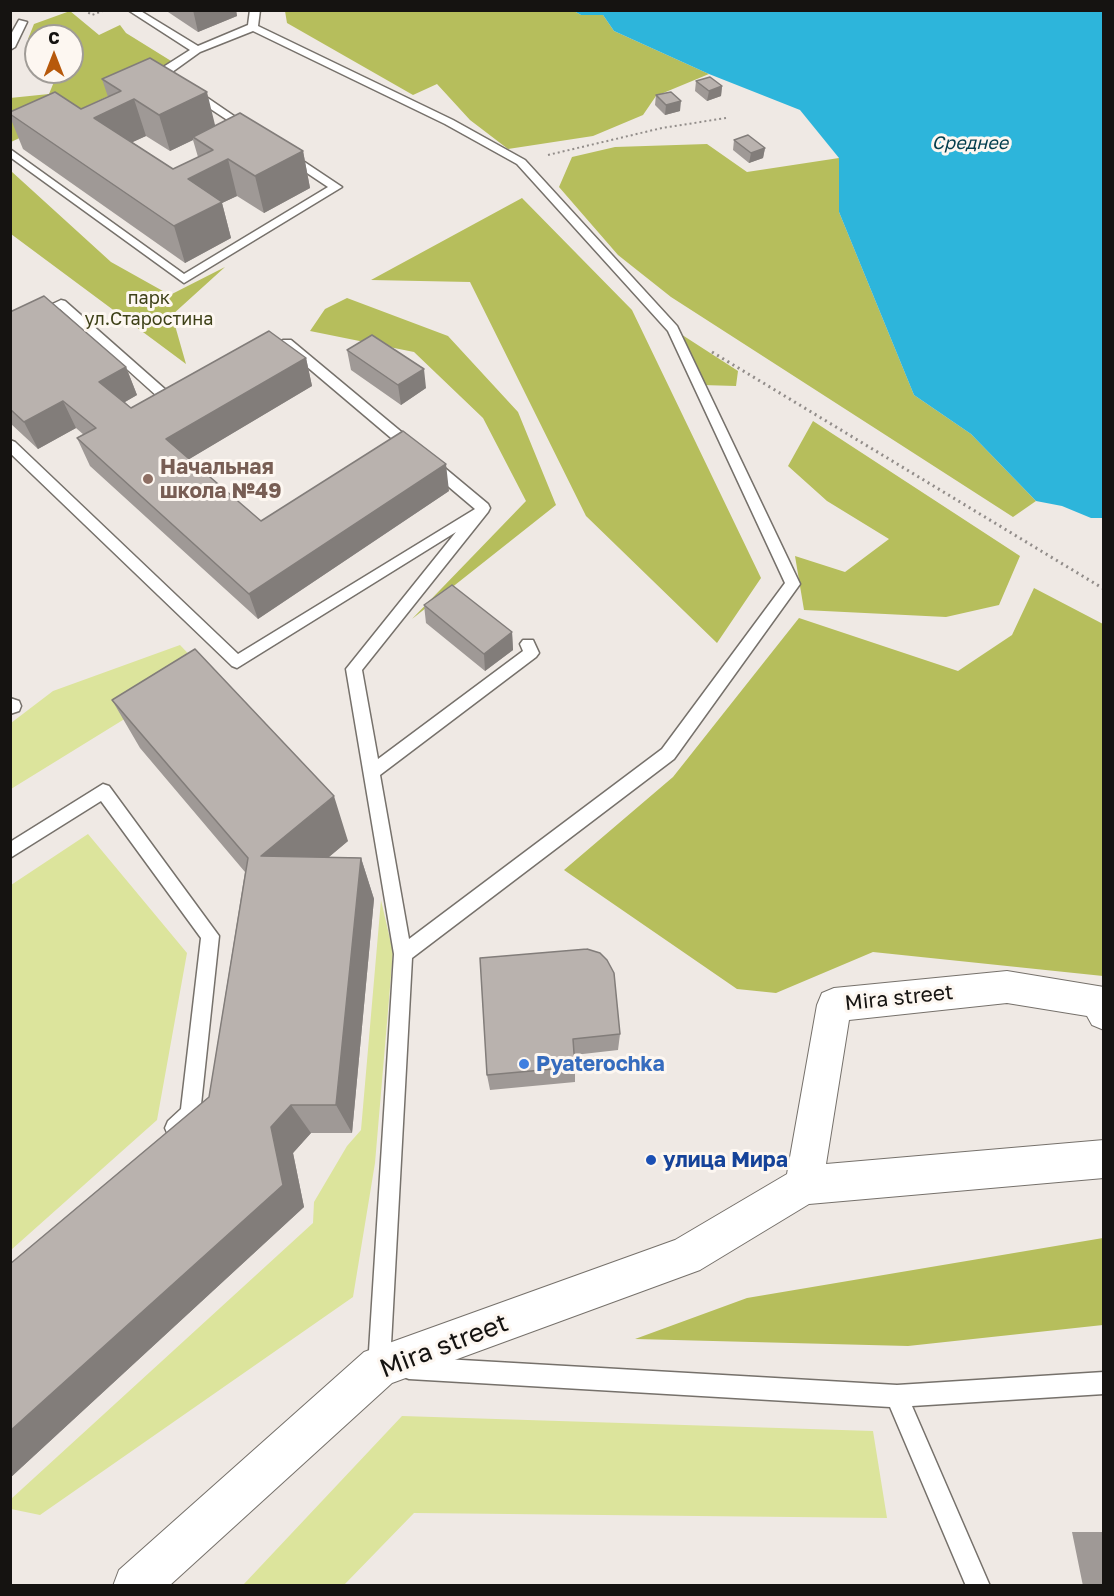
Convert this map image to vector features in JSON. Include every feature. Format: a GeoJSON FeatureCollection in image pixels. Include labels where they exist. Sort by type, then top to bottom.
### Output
{"type":"FeatureCollection","features":[{"type":"Feature","properties":{"kind":"street","name":"Mira street"},"geometry":{"type":"LineString","coordinates":[[804,1185],[834,1005],[1007,987],[1098,1001],[1104,1013]]}},
{"type":"Feature","properties":{"kind":"street","name":"Mira street"},"geometry":{"type":"LineString","coordinates":[[135,1586],[379,1367],[686,1256],[804,1185],[1104,1159]]}},
{"type":"Feature","properties":{"kind":"lane"},"geometry":{"type":"LineString","coordinates":[[10,47],[28,10]]}},
{"type":"Feature","properties":{"kind":"lane"},"geometry":{"type":"LineString","coordinates":[[132,10],[197,50]]}},
{"type":"Feature","properties":{"kind":"lane"},"geometry":{"type":"LineString","coordinates":[[253,27],[255,10]]}},
{"type":"Feature","properties":{"kind":"lane"},"geometry":{"type":"LineString","coordinates":[[10,26],[22,22]]}},
{"type":"Feature","properties":{"kind":"lane"},"geometry":{"type":"LineString","coordinates":[[173,80],[197,50],[253,27],[449,122],[521,162],[673,329],[793,584],[668,754],[403,954]]}},
{"type":"Feature","properties":{"kind":"lane"},"geometry":{"type":"LineString","coordinates":[[143,83],[173,80],[259,136]]}},
{"type":"Feature","properties":{"kind":"lane"},"geometry":{"type":"LineString","coordinates":[[10,152],[183,279],[336,187],[278,149]]}},
{"type":"Feature","properties":{"kind":"lane"},"geometry":{"type":"LineString","coordinates":[[10,329],[61,304],[173,403],[183,398]]}},
{"type":"Feature","properties":{"kind":"lane"},"geometry":{"type":"LineString","coordinates":[[256,359],[287,343],[483,508]]}},
{"type":"Feature","properties":{"kind":"lane"},"geometry":{"type":"LineString","coordinates":[[10,445],[237,662],[483,508]]}},
{"type":"Feature","properties":{"kind":"lane"},"geometry":{"type":"LineString","coordinates":[[483,508],[354,669],[403,954],[379,1367],[897,1396],[1104,1383]]}},
{"type":"Feature","properties":{"kind":"lane"},"geometry":{"type":"LineString","coordinates":[[372,772],[531,653],[528,644]]}},
{"type":"Feature","properties":{"kind":"lane"},"geometry":{"type":"LineString","coordinates":[[10,851],[103,790],[210,936],[190,1114],[164,1138]]}},
{"type":"Feature","properties":{"kind":"lane"},"geometry":{"type":"LineString","coordinates":[[897,1396],[978,1586]]}},
{"type":"Feature","properties":{"kind":"path"},"geometry":{"type":"LineString","coordinates":[[84,10],[92,15],[105,10]]}},
{"type":"Feature","properties":{"kind":"path"},"geometry":{"type":"LineString","coordinates":[[521,162],[609,139],[726,118]]}},
{"type":"Feature","properties":{"kind":"path"},"geometry":{"type":"LineString","coordinates":[[673,329],[1104,589]]}},
{"type":"Feature","properties":{"kind":"green space"},"geometry":{"type":"Polygon","coordinates":[[[70,11],[99,35],[120,25],[126,33],[176,64],[11,142],[10,98],[49,94],[53,84],[84,84],[84,24],[34,24],[70,11]]]}},
{"type":"Feature","properties":{"kind":"green space"},"geometry":{"type":"Polygon","coordinates":[[[285,11],[574,11],[581,15],[603,15],[614,31],[709,74],[656,96],[643,115],[593,136],[508,149],[470,120],[437,84],[413,95],[287,23],[285,11]]]}},
{"type":"Feature","properties":{"kind":"green space"},"geometry":{"type":"Polygon","coordinates":[[[707,144],[747,172],[839,158],[839,212],[914,395],[971,434],[1036,501],[1013,517],[671,297],[618,255],[559,187],[572,157],[615,147],[707,144]]]}},
{"type":"Feature","properties":{"kind":"green space","name":"парк ул.Старостина"},"geometry":{"type":"Polygon","coordinates":[[[11,171],[111,262],[170,295],[225,267],[172,315],[186,364],[11,234],[11,171]]]}},
{"type":"Feature","properties":{"kind":"green space"},"geometry":{"type":"Polygon","coordinates":[[[522,198],[632,310],[761,578],[717,643],[586,516],[470,282],[371,280],[522,198]]]}},
{"type":"Feature","properties":{"kind":"green space"},"geometry":{"type":"Polygon","coordinates":[[[347,298],[448,336],[518,412],[556,505],[412,619],[526,501],[483,418],[414,352],[310,331],[325,309],[347,298]]]}},
{"type":"Feature","properties":{"kind":"green space"},"geometry":{"type":"Polygon","coordinates":[[[673,329],[738,371],[736,386],[702,385],[673,329]]]}},
{"type":"Feature","properties":{"kind":"green space"},"geometry":{"type":"Polygon","coordinates":[[[813,421],[1020,556],[999,605],[946,617],[804,610],[795,556],[845,572],[889,539],[827,501],[788,466],[813,421]]]}},
{"type":"Feature","properties":{"kind":"green space"},"geometry":{"type":"Polygon","coordinates":[[[1034,588],[1103,624],[1103,976],[873,952],[776,993],[737,989],[564,870],[673,777],[799,618],[958,671],[1012,635],[1034,588]]]}},
{"type":"Feature","properties":{"kind":"green space"},"geometry":{"type":"Polygon","coordinates":[[[180,645],[204,670],[11,789],[11,723],[53,691],[180,645]]]}},
{"type":"Feature","properties":{"kind":"green space"},"geometry":{"type":"Polygon","coordinates":[[[88,834],[187,953],[157,1120],[11,1250],[11,885],[88,834]]]}},
{"type":"Feature","properties":{"kind":"green space"},"geometry":{"type":"Polygon","coordinates":[[[381,900],[393,952],[375,1163],[353,1297],[40,1515],[11,1509],[11,1499],[313,1223],[314,1202],[347,1146],[361,1130],[381,900]]]}},
{"type":"Feature","properties":{"kind":"green space"},"geometry":{"type":"Polygon","coordinates":[[[1103,1238],[1103,1325],[908,1346],[635,1339],[747,1298],[1103,1238]]]}},
{"type":"Feature","properties":{"kind":"green space"},"geometry":{"type":"Polygon","coordinates":[[[402,1416],[873,1431],[887,1518],[414,1513],[344,1585],[243,1585],[402,1416]]]}},
{"type":"Feature","properties":{"kind":"water","name":"Среднее"},"geometry":{"type":"Polygon","coordinates":[[[574,11],[1103,11],[1103,518],[1091,518],[1062,506],[1036,501],[971,434],[914,395],[839,212],[839,158],[800,110],[709,74],[614,31],[603,15],[581,15],[574,11]]]}},
{"type":"Feature","properties":{"kind":"building"},"geometry":{"type":"Polygon","coordinates":[[[150,58],[207,92],[159,115],[134,99],[94,118],[173,169],[213,150],[193,137],[240,113],[303,151],[255,176],[228,159],[188,179],[222,202],[174,226],[10,114],[55,92],[81,109],[121,91],[102,79],[150,58]]]}},
{"type":"Feature","properties":{"kind":"building"},"geometry":{"type":"Polygon","coordinates":[[[710,77],[722,86],[709,91],[696,81],[710,77]]]}},
{"type":"Feature","properties":{"kind":"building"},"geometry":{"type":"Polygon","coordinates":[[[671,92],[681,101],[666,105],[656,95],[671,92]]]}},
{"type":"Feature","properties":{"kind":"building"},"geometry":{"type":"Polygon","coordinates":[[[748,135],[765,148],[751,153],[734,140],[748,135]]]}},
{"type":"Feature","properties":{"kind":"building","name":"Начальная школа №49"},"geometry":{"type":"Polygon","coordinates":[[[44,296],[126,367],[99,382],[131,408],[269,331],[306,358],[166,439],[261,521],[403,431],[446,464],[249,594],[77,438],[96,428],[63,401],[24,422],[10,409],[10,312],[44,296]]]}},
{"type":"Feature","properties":{"kind":"building"},"geometry":{"type":"Polygon","coordinates":[[[372,335],[424,369],[398,385],[347,350],[372,335]]]}},
{"type":"Feature","properties":{"kind":"building"},"geometry":{"type":"Polygon","coordinates":[[[452,585],[512,632],[484,654],[424,605],[452,585]]]}},
{"type":"Feature","properties":{"kind":"building"},"geometry":{"type":"Polygon","coordinates":[[[195,649],[334,796],[261,856],[361,858],[336,1105],[291,1105],[271,1127],[283,1185],[10,1431],[10,1264],[209,1097],[248,858],[112,700],[195,649]]]}},
{"type":"Feature","properties":{"kind":"building"},"geometry":{"type":"Polygon","coordinates":[[[587,949],[600,953],[614,973],[620,1034],[573,1039],[575,1067],[487,1075],[480,958],[587,949]]]}},
{"type":"Feature","properties":{"kind":"place","name":"Начальная школа №49"},"geometry":{"type":"Point","coordinates":[148,479]}},
{"type":"Feature","properties":{"kind":"place","name":"Pyaterochka"},"geometry":{"type":"Point","coordinates":[524,1064]}},
{"type":"Feature","properties":{"kind":"place","name":"улица Мира"},"geometry":{"type":"Point","coordinates":[651,1160]}}]}
